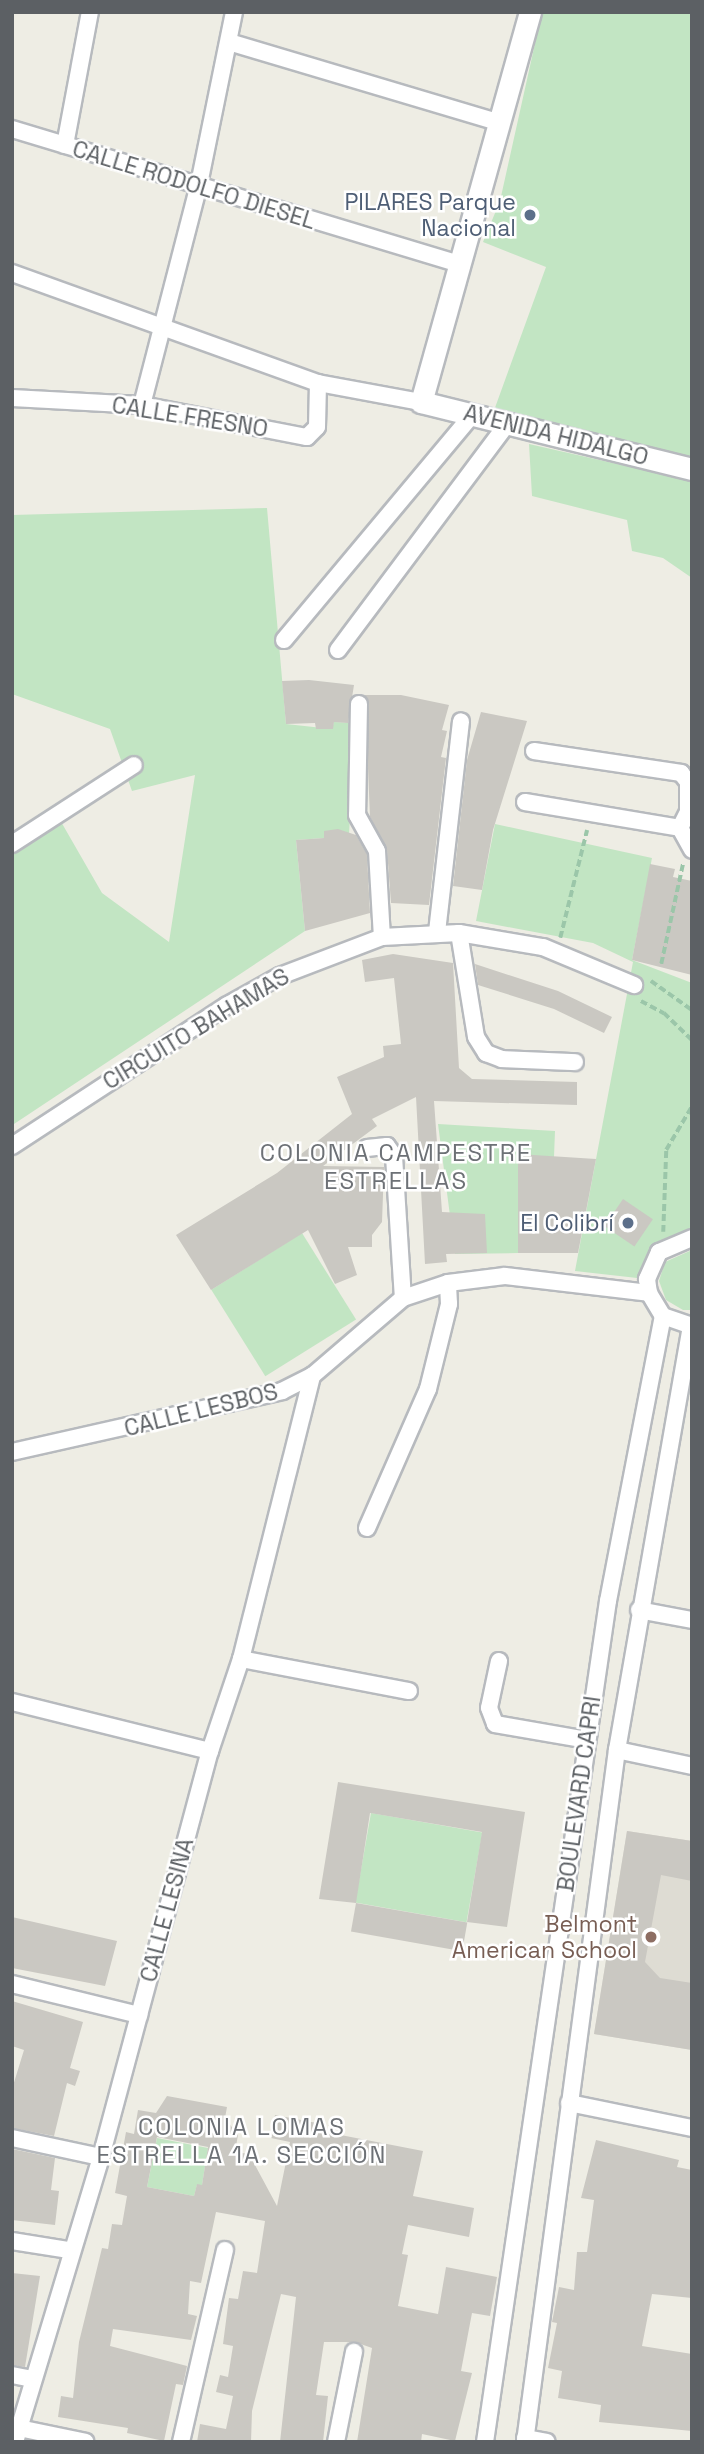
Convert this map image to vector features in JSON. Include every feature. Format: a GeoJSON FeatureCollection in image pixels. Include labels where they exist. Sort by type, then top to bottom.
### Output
{"type":"FeatureCollection","features":[{"type":"Feature","properties":{"kind":"street"},"geometry":{"type":"LineString","coordinates":[[65,145],[90,12]]}},
{"type":"Feature","properties":{"kind":"street"},"geometry":{"type":"LineString","coordinates":[[142,405],[198,189],[234,12]]}},
{"type":"Feature","properties":{"kind":"street"},"geometry":{"type":"LineString","coordinates":[[12,273],[163,324],[318,383],[421,402],[457,263],[500,123],[530,12]]}},
{"type":"Feature","properties":{"kind":"street"},"geometry":{"type":"LineString","coordinates":[[229,42],[500,123]]}},
{"type":"Feature","properties":{"kind":"street","name":"CALLE RODOLFO DIESEL"},"geometry":{"type":"LineString","coordinates":[[12,129],[198,189],[457,263]]}},
{"type":"Feature","properties":{"kind":"street","name":"CALLE FRESNO"},"geometry":{"type":"LineString","coordinates":[[12,398],[142,405],[307,437],[317,427],[318,383]]}},
{"type":"Feature","properties":{"kind":"street","name":"AVENIDA HIDALGO"},"geometry":{"type":"LineString","coordinates":[[421,402],[692,469]]}},
{"type":"Feature","properties":{"kind":"street"},"geometry":{"type":"LineString","coordinates":[[284,640],[473,414]]}},
{"type":"Feature","properties":{"kind":"street"},"geometry":{"type":"LineString","coordinates":[[338,650],[508,423]]}},
{"type":"Feature","properties":{"kind":"street"},"geometry":{"type":"LineString","coordinates":[[359,704],[357,815],[377,851],[382,937]]}},
{"type":"Feature","properties":{"kind":"street"},"geometry":{"type":"LineString","coordinates":[[437,932],[461,721]]}},
{"type":"Feature","properties":{"kind":"street"},"geometry":{"type":"LineString","coordinates":[[534,751],[681,773],[688,782],[690,813],[680,828]]}},
{"type":"Feature","properties":{"kind":"street"},"geometry":{"type":"LineString","coordinates":[[16,836],[134,765]]}},
{"type":"Feature","properties":{"kind":"street"},"geometry":{"type":"LineString","coordinates":[[525,802],[680,828]]}},
{"type":"Feature","properties":{"kind":"street"},"geometry":{"type":"LineString","coordinates":[[680,828],[689,849]]}},
{"type":"Feature","properties":{"kind":"street","name":"CIRCUITO BAHAMAS"},"geometry":{"type":"LineString","coordinates":[[12,1146],[226,1006],[280,976],[382,937],[437,932],[460,933],[556,953],[634,985]]}},
{"type":"Feature","properties":{"kind":"street"},"geometry":{"type":"LineString","coordinates":[[460,933],[475,1037],[486,1052],[502,1059],[575,1062]]}},
{"type":"Feature","properties":{"kind":"street"},"geometry":{"type":"LineString","coordinates":[[368,1147],[387,1146],[394,1156],[403,1298]]}},
{"type":"Feature","properties":{"kind":"street"},"geometry":{"type":"LineString","coordinates":[[691,1326],[663,1315],[649,1293],[651,1265],[666,1247],[692,1238]]}},
{"type":"Feature","properties":{"kind":"street","name":"CALLE LESBOS"},"geometry":{"type":"LineString","coordinates":[[12,1452],[252,1401],[312,1376],[403,1298],[448,1283],[505,1276],[649,1293]]}},
{"type":"Feature","properties":{"kind":"street"},"geometry":{"type":"LineString","coordinates":[[367,1528],[428,1389],[449,1304],[448,1283]]}},
{"type":"Feature","properties":{"kind":"street","name":"BOULEVARD CAPRI"},"geometry":{"type":"LineString","coordinates":[[485,2442],[587,1740],[663,1315]]}},
{"type":"Feature","properties":{"kind":"street","name":"BOULEVARD CAPRI"},"geometry":{"type":"LineString","coordinates":[[525,2440],[617,1750],[639,1610],[691,1326]]}},
{"type":"Feature","properties":{"kind":"street","name":"CALLE LESINA"},"geometry":{"type":"LineString","coordinates":[[17,2435],[69,2250],[101,2157],[209,1751],[241,1659],[312,1376]]}},
{"type":"Feature","properties":{"kind":"street"},"geometry":{"type":"LineString","coordinates":[[639,1610],[692,1620]]}},
{"type":"Feature","properties":{"kind":"street"},"geometry":{"type":"LineString","coordinates":[[241,1659],[409,1691]]}},
{"type":"Feature","properties":{"kind":"street"},"geometry":{"type":"LineString","coordinates":[[499,1661],[489,1708],[495,1724],[587,1740]]}},
{"type":"Feature","properties":{"kind":"street"},"geometry":{"type":"LineString","coordinates":[[12,1702],[209,1751]]}},
{"type":"Feature","properties":{"kind":"street"},"geometry":{"type":"LineString","coordinates":[[617,1750],[692,1766]]}},
{"type":"Feature","properties":{"kind":"street"},"geometry":{"type":"LineString","coordinates":[[12,1984],[139,2015]]}},
{"type":"Feature","properties":{"kind":"street"},"geometry":{"type":"LineString","coordinates":[[569,2103],[692,2127]]}},
{"type":"Feature","properties":{"kind":"street"},"geometry":{"type":"LineString","coordinates":[[12,2138],[101,2157]]}},
{"type":"Feature","properties":{"kind":"street"},"geometry":{"type":"LineString","coordinates":[[12,2241],[69,2250]]}},
{"type":"Feature","properties":{"kind":"street"},"geometry":{"type":"LineString","coordinates":[[181,2442],[225,2250]]}},
{"type":"Feature","properties":{"kind":"street"},"geometry":{"type":"LineString","coordinates":[[336,2442],[354,2352]]}},
{"type":"Feature","properties":{"kind":"street"},"geometry":{"type":"LineString","coordinates":[[12,2375],[32,2379]]}},
{"type":"Feature","properties":{"kind":"street"},"geometry":{"type":"LineString","coordinates":[[17,2435],[86,2442]]}},
{"type":"Feature","properties":{"kind":"street"},"geometry":{"type":"LineString","coordinates":[[525,2440],[547,2442]]}},
{"type":"Feature","properties":{"kind":"path"},"geometry":{"type":"LineString","coordinates":[[556,953],[591,814]]}},
{"type":"Feature","properties":{"kind":"path"},"geometry":{"type":"LineString","coordinates":[[661,964],[689,849]]}},
{"type":"Feature","properties":{"kind":"path"},"geometry":{"type":"LineString","coordinates":[[692,1010],[641,974],[627,995],[664,1013],[692,1040]]}},
{"type":"Feature","properties":{"kind":"path"},"geometry":{"type":"LineString","coordinates":[[666,1247],[660,1208],[666,1150],[692,1106]]}},
{"type":"Feature","properties":{"kind":"shaded area","name":"Belmont American School"},"geometry":{"type":"Polygon","coordinates":[[[627,1831],[692,1841],[692,2050],[594,2034],[627,1831]]]}},
{"type":"Feature","properties":{"kind":"green space"},"geometry":{"type":"Polygon","coordinates":[[[542,12],[692,12],[692,468],[492,416],[546,267],[483,242],[500,201],[542,12]]]}},
{"type":"Feature","properties":{"kind":"green space"},"geometry":{"type":"Polygon","coordinates":[[[529,444],[692,481],[692,578],[663,558],[632,551],[627,520],[532,496],[529,444]]]}},
{"type":"Feature","properties":{"kind":"green space"},"geometry":{"type":"Polygon","coordinates":[[[267,508],[286,724],[332,729],[334,722],[355,723],[349,835],[325,831],[324,838],[296,840],[305,931],[14,1124],[12,854],[60,820],[102,893],[169,942],[195,775],[132,791],[110,729],[12,694],[12,515],[267,508]]]}},
{"type":"Feature","properties":{"kind":"green space"},"geometry":{"type":"Polygon","coordinates":[[[495,824],[652,858],[632,960],[692,983],[692,1238],[670,1243],[646,1279],[575,1271],[633,962],[593,943],[476,921],[495,824]]]}},
{"type":"Feature","properties":{"kind":"green space"},"geometry":{"type":"Polygon","coordinates":[[[438,1124],[555,1131],[554,1157],[518,1155],[518,1253],[455,1254],[438,1124]]]}},
{"type":"Feature","properties":{"kind":"green space"},"geometry":{"type":"Polygon","coordinates":[[[302,1233],[356,1320],[265,1376],[211,1290],[302,1233]]]}},
{"type":"Feature","properties":{"kind":"green space"},"geometry":{"type":"Polygon","coordinates":[[[692,1250],[692,1310],[683,1310],[666,1300],[659,1281],[665,1262],[692,1250]]]}},
{"type":"Feature","properties":{"kind":"green space"},"geometry":{"type":"Polygon","coordinates":[[[371,1813],[482,1833],[466,1922],[355,1903],[371,1813]]]}},
{"type":"Feature","properties":{"kind":"green space"},"geometry":{"type":"Polygon","coordinates":[[[157,2138],[208,2148],[202,2185],[197,2185],[194,2196],[147,2187],[157,2138]]]}},
{"type":"Feature","properties":{"kind":"building"},"geometry":{"type":"Polygon","coordinates":[[[309,680],[354,685],[348,723],[334,722],[333,729],[316,729],[315,723],[286,724],[282,681],[309,680]]]}},
{"type":"Feature","properties":{"kind":"building"},"geometry":{"type":"Polygon","coordinates":[[[365,695],[401,695],[449,705],[442,730],[447,731],[441,757],[446,758],[429,905],[391,903],[387,850],[370,817],[365,695]]]}},
{"type":"Feature","properties":{"kind":"building"},"geometry":{"type":"Polygon","coordinates":[[[481,712],[527,721],[493,830],[482,890],[453,886],[467,760],[481,712]]]}},
{"type":"Feature","properties":{"kind":"building"},"geometry":{"type":"Polygon","coordinates":[[[338,829],[356,835],[367,854],[370,913],[305,931],[296,840],[324,838],[324,831],[338,829]]]}},
{"type":"Feature","properties":{"kind":"building"},"geometry":{"type":"Polygon","coordinates":[[[650,864],[675,869],[673,877],[692,881],[692,975],[632,960],[650,864]]]}},
{"type":"Feature","properties":{"kind":"building"},"geometry":{"type":"Polygon","coordinates":[[[393,954],[453,963],[459,1068],[472,1079],[577,1082],[577,1105],[434,1101],[442,1212],[485,1214],[487,1253],[446,1254],[447,1262],[425,1264],[416,1097],[372,1119],[377,1126],[323,1166],[384,1167],[382,1222],[372,1235],[372,1247],[348,1247],[357,1275],[335,1284],[308,1230],[211,1290],[176,1235],[277,1173],[352,1114],[337,1077],[384,1057],[383,1046],[401,1044],[394,978],[365,982],[362,960],[393,954]]]}},
{"type":"Feature","properties":{"kind":"building"},"geometry":{"type":"Polygon","coordinates":[[[475,964],[558,991],[612,1017],[604,1033],[554,1009],[478,985],[475,964]]]}},
{"type":"Feature","properties":{"kind":"building"},"geometry":{"type":"Polygon","coordinates":[[[518,1154],[596,1159],[578,1253],[518,1253],[518,1154]]]}},
{"type":"Feature","properties":{"kind":"building","name":"El Colibrí"},"geometry":{"type":"Polygon","coordinates":[[[623,1199],[653,1219],[634,1246],[605,1226],[623,1199]]]}},
{"type":"Feature","properties":{"kind":"building"},"geometry":{"type":"Polygon","coordinates":[[[338,1782],[525,1812],[507,1927],[467,1922],[482,1832],[370,1813],[356,1903],[319,1899],[338,1782]]]}},
{"type":"Feature","properties":{"kind":"building","name":"Belmont American School"},"geometry":{"type":"Polygon","coordinates":[[[627,1831],[692,1841],[692,1881],[661,1875],[645,1962],[660,1978],[692,1983],[692,2050],[594,2034],[627,1831]]]}},
{"type":"Feature","properties":{"kind":"building"},"geometry":{"type":"Polygon","coordinates":[[[356,1903],[467,1923],[462,1951],[351,1932],[356,1903]]]}},
{"type":"Feature","properties":{"kind":"building"},"geometry":{"type":"Polygon","coordinates":[[[12,1917],[117,1941],[105,1986],[12,1968],[12,1917]]]}},
{"type":"Feature","properties":{"kind":"building"},"geometry":{"type":"Polygon","coordinates":[[[12,2001],[83,2022],[70,2068],[80,2071],[75,2086],[67,2083],[54,2136],[12,2128],[12,2089],[24,2050],[12,2046],[12,2001]]]}},
{"type":"Feature","properties":{"kind":"building"},"geometry":{"type":"Polygon","coordinates":[[[167,2096],[227,2107],[225,2118],[238,2135],[235,2152],[249,2154],[277,2206],[290,2142],[271,2138],[275,2115],[322,2124],[320,2131],[423,2151],[413,2196],[474,2208],[469,2237],[408,2225],[402,2254],[408,2255],[398,2306],[438,2314],[446,2267],[497,2277],[490,2316],[472,2313],[461,2371],[472,2373],[455,2441],[422,2434],[421,2442],[357,2442],[372,2348],[355,2342],[324,2342],[316,2395],[328,2396],[323,2442],[280,2442],[296,2297],[281,2294],[252,2411],[251,2442],[197,2442],[200,2424],[226,2429],[233,2396],[216,2392],[220,2375],[228,2377],[233,2346],[223,2344],[229,2298],[238,2299],[243,2271],[257,2273],[265,2221],[216,2212],[201,2283],[190,2281],[188,2314],[197,2316],[191,2340],[113,2329],[110,2346],[187,2366],[183,2385],[176,2384],[164,2441],[127,2433],[128,2428],[58,2417],[61,2396],[73,2398],[79,2342],[102,2248],[108,2249],[112,2224],[122,2225],[127,2196],[115,2193],[126,2132],[134,2134],[138,2110],[156,2113],[167,2096]],[[157,2137],[147,2187],[194,2196],[197,2184],[202,2185],[208,2147],[157,2137]]]}},
{"type":"Feature","properties":{"kind":"building"},"geometry":{"type":"Polygon","coordinates":[[[596,2140],[679,2160],[677,2167],[692,2170],[692,2298],[652,2294],[642,2346],[692,2354],[692,2431],[599,2422],[601,2405],[558,2398],[562,2371],[548,2368],[557,2323],[552,2322],[559,2287],[574,2290],[577,2252],[587,2252],[594,2200],[581,2198],[596,2140]]]}},
{"type":"Feature","properties":{"kind":"building"},"geometry":{"type":"Polygon","coordinates":[[[12,2149],[55,2158],[51,2190],[59,2191],[55,2225],[12,2220],[12,2149]]]}},
{"type":"Feature","properties":{"kind":"building"},"geometry":{"type":"Polygon","coordinates":[[[12,2273],[40,2276],[25,2367],[12,2365],[12,2273]]]}},
{"type":"Feature","properties":{"kind":"place","name":"PILARES Parque Nacional"},"geometry":{"type":"Point","coordinates":[530,215]}},
{"type":"Feature","properties":{"kind":"place","name":"El Colibrí"},"geometry":{"type":"Point","coordinates":[628,1223]}},
{"type":"Feature","properties":{"kind":"place","name":"Belmont American School"},"geometry":{"type":"Point","coordinates":[651,1937]}},
{"type":"Feature","properties":{"kind":"district","name":"COLONIA CAMPESTRE ESTRELLAS"},"geometry":{"type":"Point","coordinates":[396,1167]}},
{"type":"Feature","properties":{"kind":"district","name":"COLONIA LOMAS ESTRELLA 1A. SECCIÓN"},"geometry":{"type":"Point","coordinates":[242,2141]}}]}
